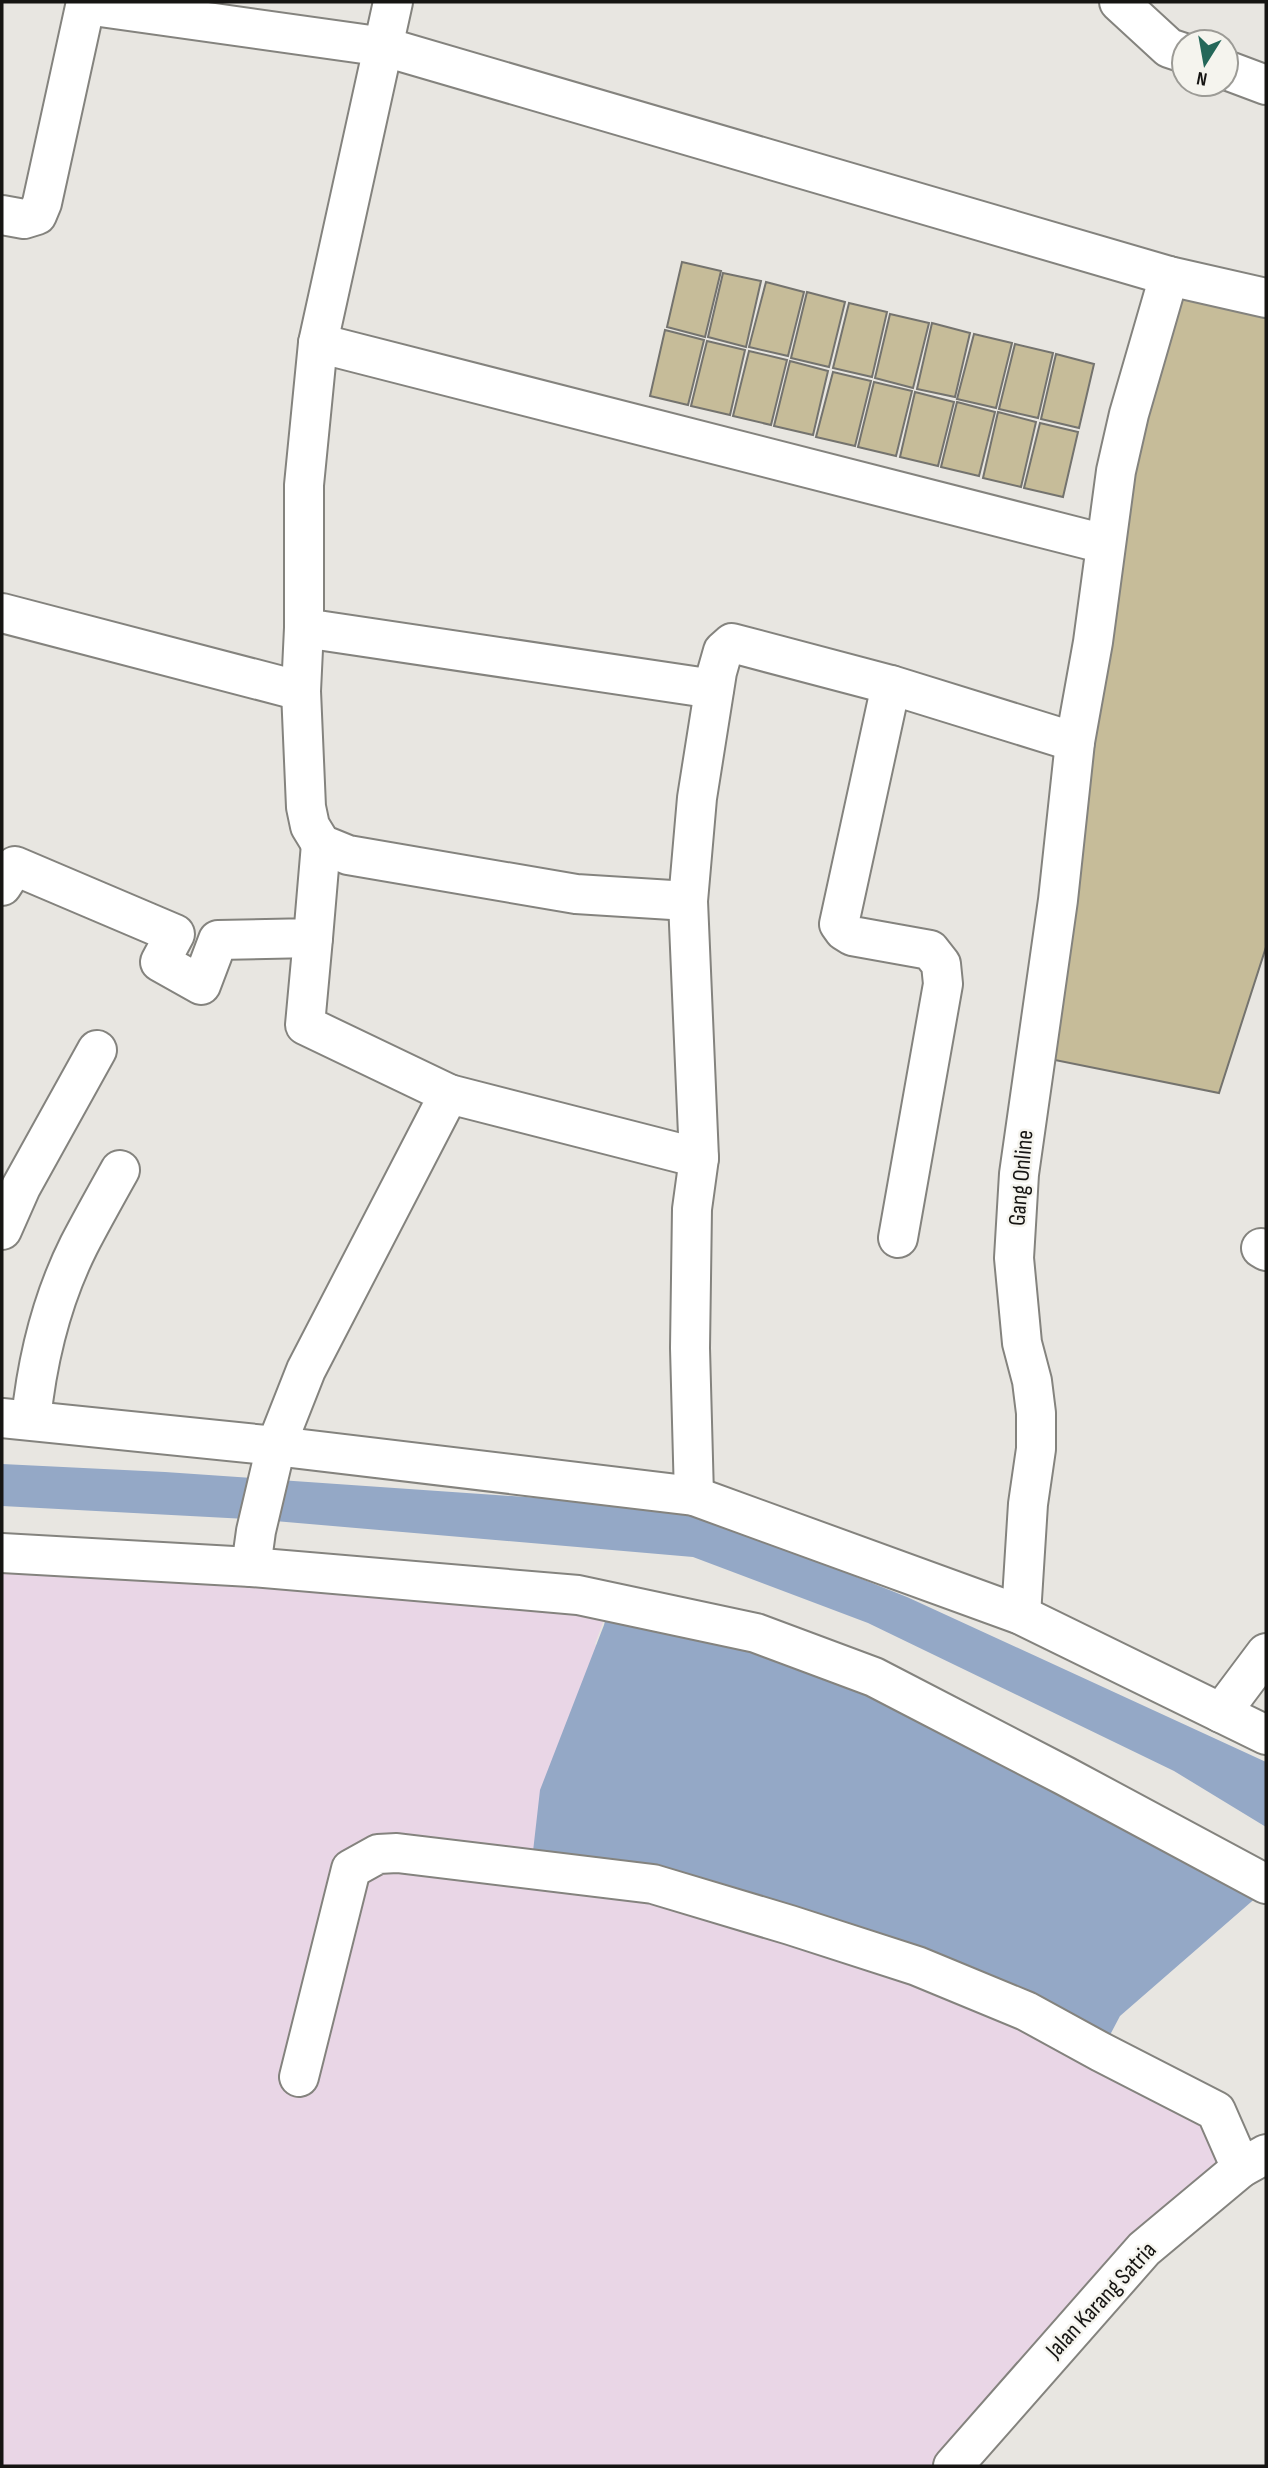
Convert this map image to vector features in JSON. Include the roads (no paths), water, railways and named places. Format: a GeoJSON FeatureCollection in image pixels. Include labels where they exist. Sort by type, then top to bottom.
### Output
{"type":"FeatureCollection","features":[{"type":"Feature","properties":{"kind":"street"},"geometry":{"type":"LineString","coordinates":[[393,2],[318,343],[304,485],[301,691],[306,807],[310,826],[321,844],[305,1025],[449,1094],[699,1157]]}},
{"type":"Feature","properties":{"kind":"street"},"geometry":{"type":"LineString","coordinates":[[1119,2],[1170,48]]}},
{"type":"Feature","properties":{"kind":"street"},"geometry":{"type":"LineString","coordinates":[[2,215],[24,219],[37,215],[42,203],[86,3],[385,47],[1169,276],[1266,298]]}},
{"type":"Feature","properties":{"kind":"street"},"geometry":{"type":"LineString","coordinates":[[1240,75],[1266,85]]}},
{"type":"Feature","properties":{"kind":"street","name":"Gang Online"},"geometry":{"type":"LineString","coordinates":[[1021,1615],[1028,1504],[1036,1437],[1032,1381],[1022,1343],[1014,1258],[1019,1174],[1058,900],[1075,742],[1093,642],[1116,471],[1129,414],[1169,276]]}},
{"type":"Feature","properties":{"kind":"street"},"geometry":{"type":"LineString","coordinates":[[318,343],[1105,544]]}},
{"type":"Feature","properties":{"kind":"street"},"geometry":{"type":"LineString","coordinates":[[2,613],[301,691]]}},
{"type":"Feature","properties":{"kind":"street"},"geometry":{"type":"LineString","coordinates":[[304,628],[714,689]]}},
{"type":"Feature","properties":{"kind":"street"},"geometry":{"type":"LineString","coordinates":[[694,1496],[690,1334],[692,1209],[699,1157],[688,901],[697,798],[714,689],[723,651],[732,643],[891,685],[1075,742]]}},
{"type":"Feature","properties":{"kind":"street"},"geometry":{"type":"LineString","coordinates":[[891,685],[839,924],[844,932],[852,936],[930,950],[941,964],[943,984],[898,1238]]}},
{"type":"Feature","properties":{"kind":"street"},"geometry":{"type":"LineString","coordinates":[[321,844],[348,855],[519,886],[576,894],[688,901]]}},
{"type":"Feature","properties":{"kind":"street"},"geometry":{"type":"LineString","coordinates":[[2,886],[15,866],[175,934],[160,962],[201,985],[218,940],[313,938]]}},
{"type":"Feature","properties":{"kind":"street"},"geometry":{"type":"LineString","coordinates":[[2,1230],[21,1187],[97,1050]]}},
{"type":"Feature","properties":{"kind":"street"},"geometry":{"type":"LineString","coordinates":[[254,1549],[276,1446],[306,1370],[449,1094]]}},
{"type":"Feature","properties":{"kind":"street"},"geometry":{"type":"LineString","coordinates":[[120,1170],[78,1247],[57,1301],[35,1377],[17,1419],[276,1446],[694,1496],[1021,1615],[1266,1735]]}},
{"type":"Feature","properties":{"kind":"street"},"geometry":{"type":"LineString","coordinates":[[2,1553],[254,1549],[578,1595],[756,1633],[874,1677],[1266,1884]]}},
{"type":"Feature","properties":{"kind":"street"},"geometry":{"type":"LineString","coordinates":[[1221,1713],[1266,1653]]}},
{"type":"Feature","properties":{"kind":"street"},"geometry":{"type":"LineString","coordinates":[[299,2077],[351,1869],[378,1854],[397,1853],[653,1884],[917,1966],[1026,2011],[1216,2111],[1254,2161]]}},
{"type":"Feature","properties":{"kind":"street","name":"Jalan Karang Satria"},"geometry":{"type":"LineString","coordinates":[[953,2466],[1144,2249],[1254,2161]]}},
{"type":"Feature","properties":{"kind":"water"},"geometry":{"type":"Polygon","coordinates":[[[2,1464],[165,1472],[583,1501],[704,1516],[907,1597],[1266,1762],[1266,1827],[1174,1771],[868,1623],[693,1557],[263,1520],[2,1506],[2,1464]]]}},
{"type":"Feature","properties":{"kind":"water"},"geometry":{"type":"Polygon","coordinates":[[[609,1606],[756,1633],[1266,1889],[1120,2016],[1101,2052],[917,1966],[531,1869],[540,1790],[609,1606]]]}}]}
